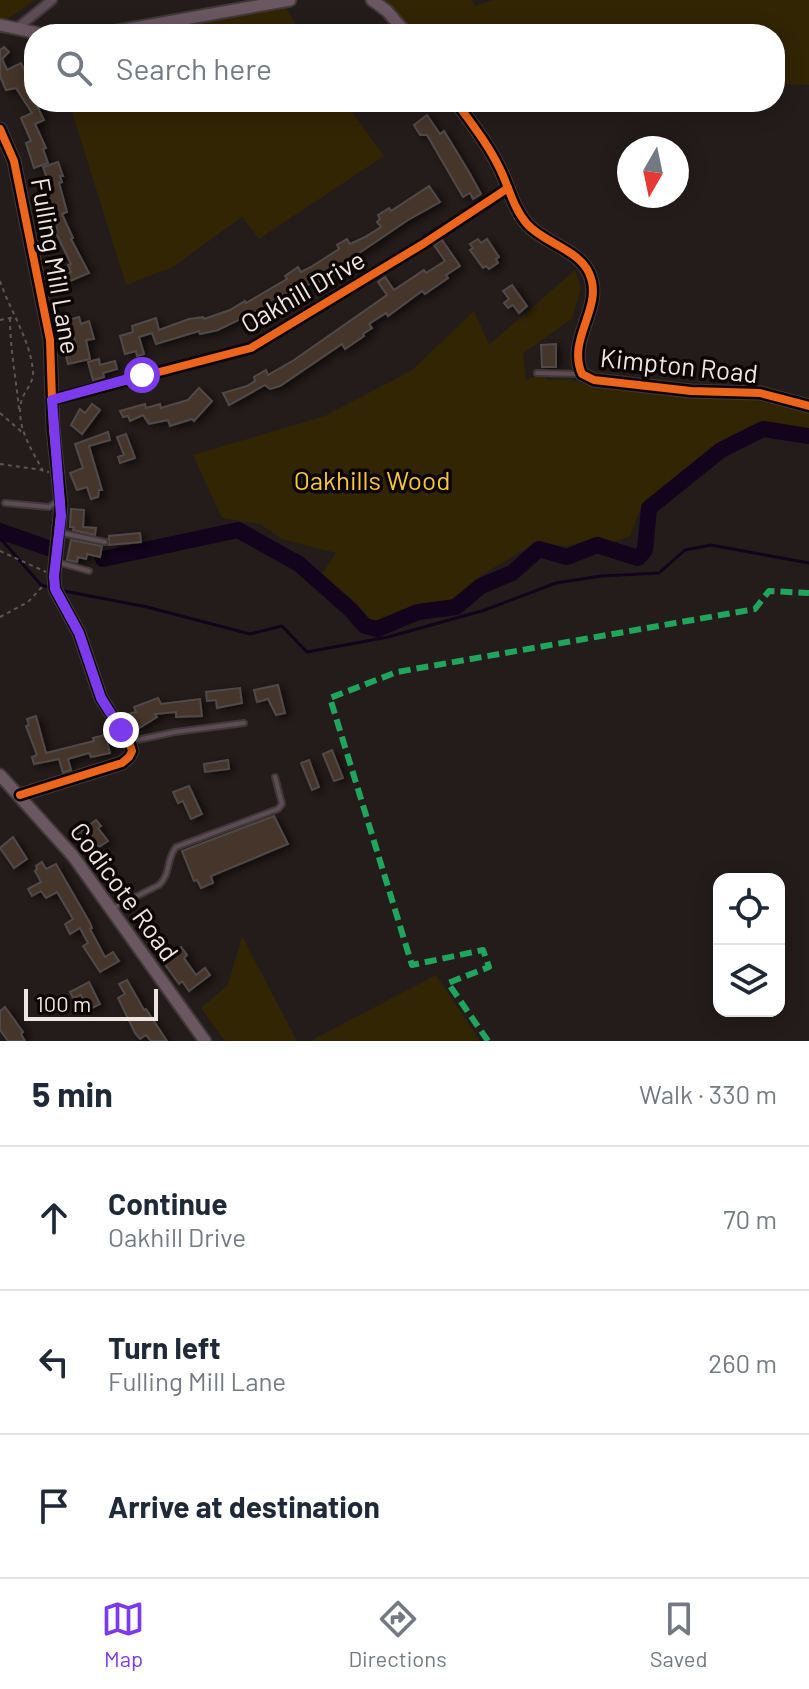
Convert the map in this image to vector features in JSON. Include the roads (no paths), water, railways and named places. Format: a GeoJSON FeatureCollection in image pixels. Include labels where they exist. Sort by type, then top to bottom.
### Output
{"type":"FeatureCollection","features":[{"type":"Feature","properties":{"kind":"street"},"geometry":{"type":"LineString","coordinates":[[16,29],[52,0]]}},
{"type":"Feature","properties":{"kind":"street"},"geometry":{"type":"LineString","coordinates":[[157,24],[290,0]]}},
{"type":"Feature","properties":{"kind":"street"},"geometry":{"type":"LineString","coordinates":[[372,0],[398,24]]}},
{"type":"Feature","properties":{"kind":"street"},"geometry":{"type":"LineString","coordinates":[[0,25],[24,31]]}},
{"type":"Feature","properties":{"kind":"street","name":"Kimpton Road"},"geometry":{"type":"LineString","coordinates":[[463,112],[488,146],[527,224],[589,271],[592,282],[590,309],[576,354],[582,374],[594,380],[691,391],[760,393],[809,406]]}},
{"type":"Feature","properties":{"kind":"street","name":"Fulling Mill Lane"},"geometry":{"type":"LineString","coordinates":[[0,129],[14,161],[50,340],[61,516],[55,589],[79,633],[101,698],[129,742]]}},
{"type":"Feature","properties":{"kind":"street","name":"Oakhill Drive"},"geometry":{"type":"LineString","coordinates":[[52,400],[251,348],[423,244],[508,188]]}},
{"type":"Feature","properties":{"kind":"street"},"geometry":{"type":"LineString","coordinates":[[20,795],[122,763],[132,751],[129,742]]}},
{"type":"Feature","properties":{"kind":"street","name":"Codicote Road"},"geometry":{"type":"LineString","coordinates":[[1,779],[56,835],[205,1041]]}},
{"type":"Feature","properties":{"kind":"lane"},"geometry":{"type":"LineString","coordinates":[[537,373],[582,374]]}},
{"type":"Feature","properties":{"kind":"lane"},"geometry":{"type":"LineString","coordinates":[[49,507],[60,499]]}},
{"type":"Feature","properties":{"kind":"lane"},"geometry":{"type":"LineString","coordinates":[[5,503],[49,507],[61,516]]}},
{"type":"Feature","properties":{"kind":"lane"},"geometry":{"type":"LineString","coordinates":[[60,532],[105,542]]}},
{"type":"Feature","properties":{"kind":"lane"},"geometry":{"type":"LineString","coordinates":[[56,562],[89,571]]}},
{"type":"Feature","properties":{"kind":"lane"},"geometry":{"type":"LineString","coordinates":[[129,742],[244,723]]}},
{"type":"Feature","properties":{"kind":"lane"},"geometry":{"type":"LineString","coordinates":[[110,909],[165,880],[170,855],[176,847],[278,809],[282,804],[275,777]]}},
{"type":"Feature","properties":{"kind":"waterway"},"geometry":{"type":"LineString","coordinates":[[103,559],[238,530],[299,564],[365,626],[377,629],[418,612],[456,607],[481,586],[512,573],[539,549],[567,557],[597,545],[638,558],[645,550],[649,508],[721,450],[763,429],[809,436]]}},
{"type":"Feature","properties":{"kind":"waterway"},"geometry":{"type":"LineString","coordinates":[[0,531],[51,549]]}},
{"type":"Feature","properties":{"kind":"waterway"},"geometry":{"type":"LineString","coordinates":[[0,538],[41,585],[52,588]]}},
{"type":"Feature","properties":{"kind":"waterway"},"geometry":{"type":"LineString","coordinates":[[59,590],[147,607],[250,634],[282,626],[307,652],[388,637],[485,610],[556,583],[601,576],[659,573],[685,550],[711,545],[809,563]]}},
{"type":"Feature","properties":{"kind":"park label","name":"Oakhills Wood"},"geometry":{"type":"Point","coordinates":[372,481]}}]}
